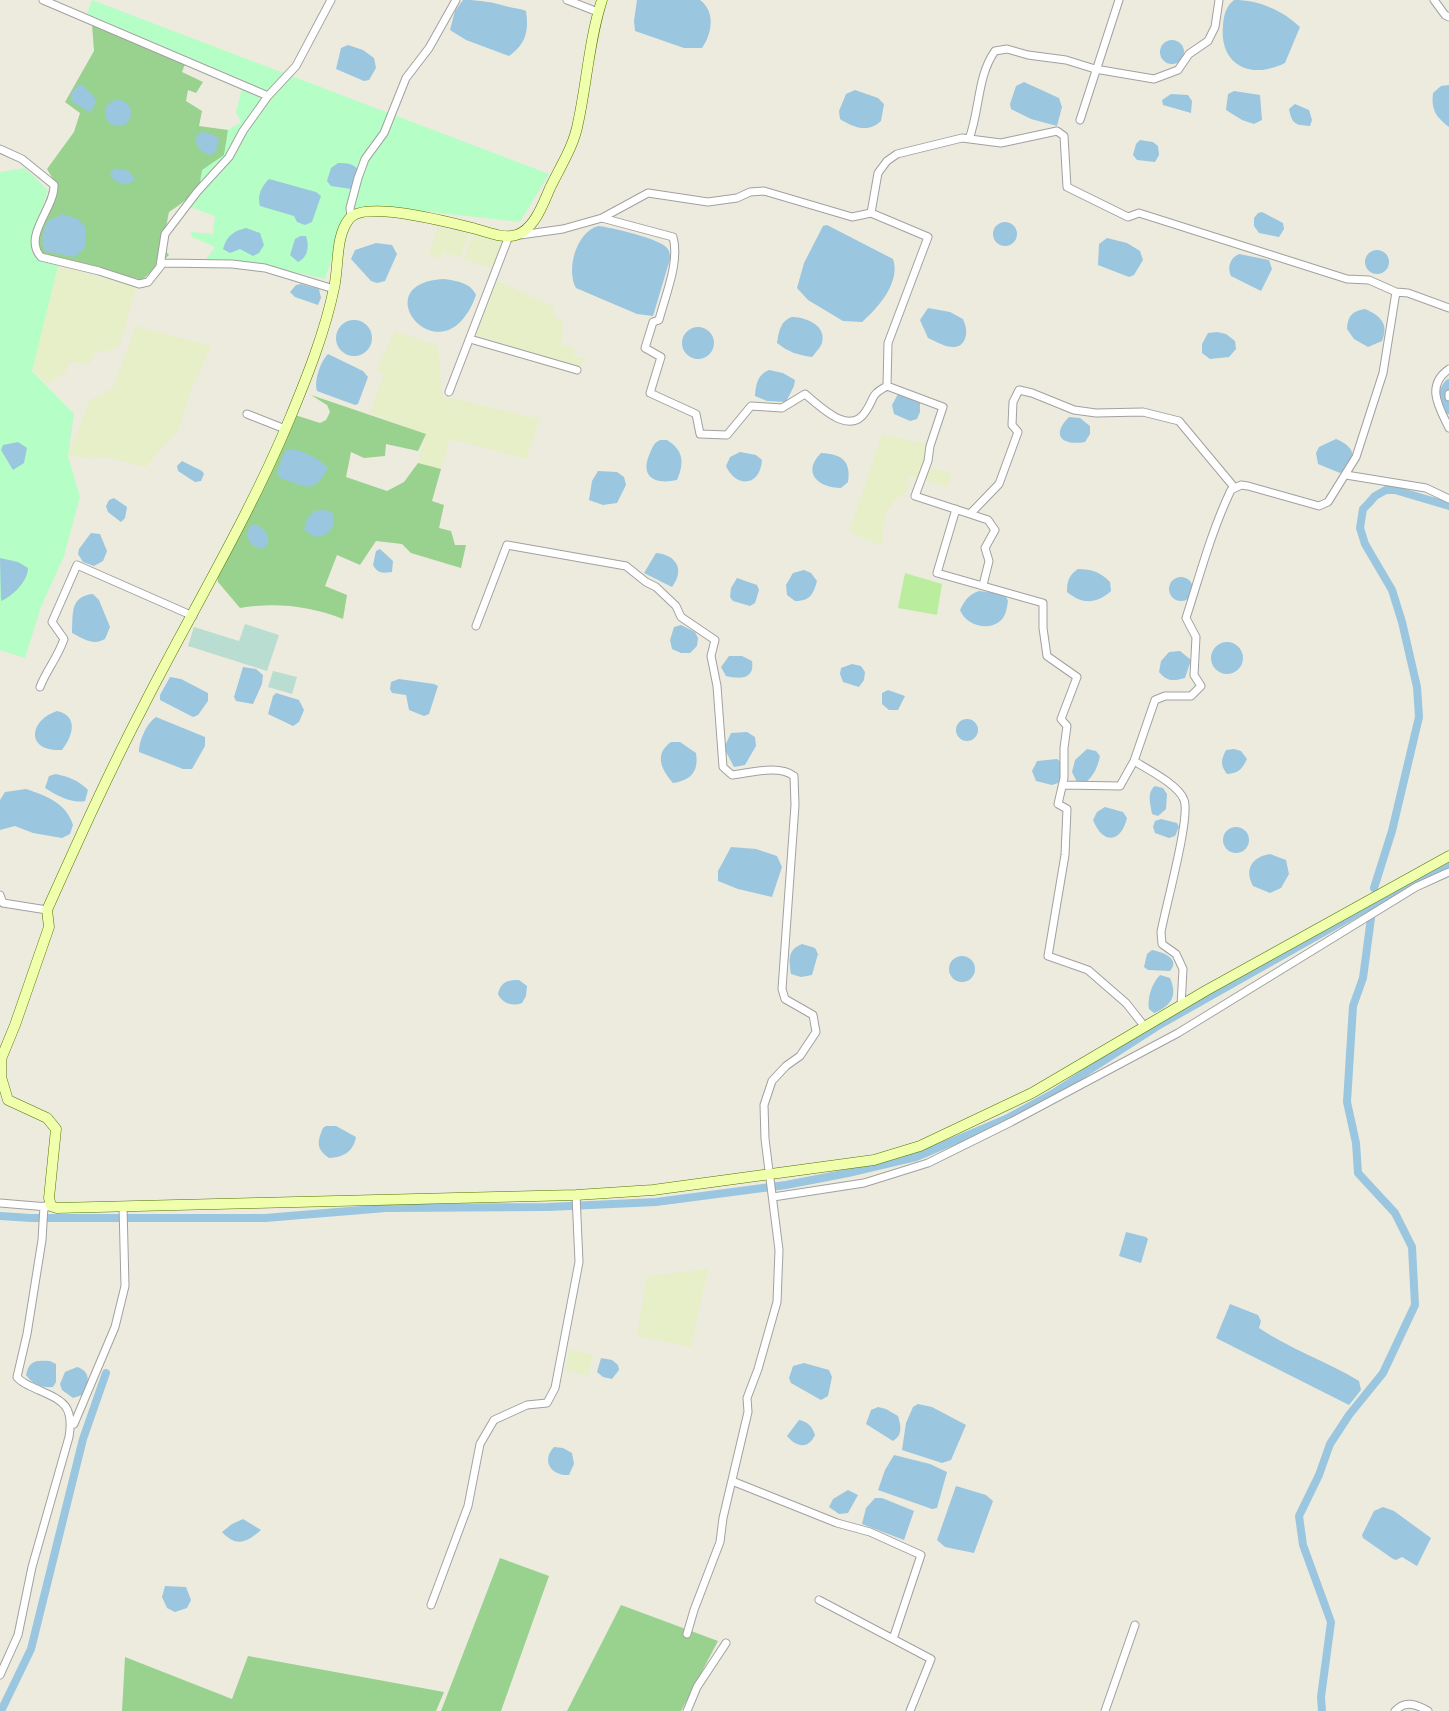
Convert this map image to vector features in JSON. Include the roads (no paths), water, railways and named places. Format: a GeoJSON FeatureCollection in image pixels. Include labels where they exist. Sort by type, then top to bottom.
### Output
{"type":"FeatureCollection","features":[{"type":"Feature","properties":{"kind":"street"},"geometry":{"type":"LineString","coordinates":[[43,0],[268,96]]}},
{"type":"Feature","properties":{"kind":"street"},"geometry":{"type":"LineString","coordinates":[[160,266],[166,234],[197,192],[229,156],[268,96],[296,66],[331,0]]}},
{"type":"Feature","properties":{"kind":"street"},"geometry":{"type":"LineString","coordinates":[[351,216],[350,208],[365,159],[384,133],[406,78],[429,48],[456,0]]}},
{"type":"Feature","properties":{"kind":"street"},"geometry":{"type":"LineString","coordinates":[[567,0],[598,12]]}},
{"type":"Feature","properties":{"kind":"street"},"geometry":{"type":"LineString","coordinates":[[449,391],[513,236],[526,231],[541,209],[568,153],[578,125],[602,0]]}},
{"type":"Feature","properties":{"kind":"street"},"geometry":{"type":"LineString","coordinates":[[1080,120],[1119,0]]}},
{"type":"Feature","properties":{"kind":"street"},"geometry":{"type":"LineString","coordinates":[[969,139],[978,111],[986,64],[995,51],[1007,49],[1154,79],[1178,70],[1189,54],[1208,41],[1215,27],[1219,0]]}},
{"type":"Feature","properties":{"kind":"street"},"geometry":{"type":"LineString","coordinates":[[1434,0],[1449,17]]}},
{"type":"Feature","properties":{"kind":"street"},"geometry":{"type":"LineString","coordinates":[[871,213],[878,173],[887,161],[897,154],[962,138],[1001,143],[1057,131],[1064,136],[1067,187],[1128,217],[1139,213],[1347,279],[1369,280],[1396,292],[1408,293],[1449,308]]}},
{"type":"Feature","properties":{"kind":"street"},"geometry":{"type":"LineString","coordinates":[[0,149],[22,159],[54,185],[52,201],[34,244],[41,257],[139,284],[148,282],[163,263],[182,262],[265,268],[334,289]]}},
{"type":"Feature","properties":{"kind":"street"},"geometry":{"type":"LineString","coordinates":[[0,1675],[18,1635],[32,1567],[72,1417],[65,1405],[17,1377],[27,1334],[48,1207],[56,1129],[53,1123],[39,1114],[8,1100],[1,1077],[1,1059],[49,927],[47,910],[102,789],[224,557],[285,429],[310,367],[334,289],[344,230],[351,216],[358,212],[381,211],[425,217],[513,236],[563,229],[602,218],[648,194],[708,202],[764,191],[852,217],[871,213],[928,237],[888,343],[887,386]]}},
{"type":"Feature","properties":{"kind":"street"},"geometry":{"type":"LineString","coordinates":[[602,218],[673,237],[676,249],[667,291],[659,320],[653,322],[645,348],[661,357],[650,393],[696,414],[700,434],[727,435],[751,406],[782,408],[805,394],[844,422],[853,422],[866,412],[874,393],[887,386],[943,407],[915,496],[988,520],[995,530],[985,548],[989,561],[983,585]]}},
{"type":"Feature","properties":{"kind":"street"},"geometry":{"type":"LineString","coordinates":[[1234,487],[1248,486],[1319,506],[1328,502],[1356,457],[1383,373],[1396,292]]}},
{"type":"Feature","properties":{"kind":"street"},"geometry":{"type":"LineString","coordinates":[[470,339],[577,370]]}},
{"type":"Feature","properties":{"kind":"street"},"geometry":{"type":"LineString","coordinates":[[1449,369],[1438,380],[1434,398],[1449,428]]}},
{"type":"Feature","properties":{"kind":"street"},"geometry":{"type":"LineString","coordinates":[[971,514],[999,484],[1003,475],[1018,432],[1012,425],[1013,402],[1018,390],[1074,410],[1096,413],[1143,412],[1179,421],[1234,487]]}},
{"type":"Feature","properties":{"kind":"street"},"geometry":{"type":"LineString","coordinates":[[247,414],[285,429]]}},
{"type":"Feature","properties":{"kind":"street"},"geometry":{"type":"LineString","coordinates":[[1346,475],[1426,488],[1449,499]]}},
{"type":"Feature","properties":{"kind":"street"},"geometry":{"type":"LineString","coordinates":[[1063,785],[1120,786],[1134,761],[1154,700],[1165,696],[1191,695],[1201,686],[1194,675],[1196,637],[1186,618],[1209,542],[1234,487]]}},
{"type":"Feature","properties":{"kind":"street"},"geometry":{"type":"LineString","coordinates":[[956,509],[937,573],[1043,603],[1047,656],[1077,677],[1061,719],[1068,726],[1063,785],[1058,804],[1067,809],[1065,855],[1048,958],[1088,970],[1126,1003],[1145,1027]]}},
{"type":"Feature","properties":{"kind":"street"},"geometry":{"type":"LineString","coordinates":[[476,626],[507,545],[626,566],[656,587],[676,606],[681,617],[715,640],[711,656],[719,707],[723,767],[732,775],[772,771],[788,772],[794,776],[782,989],[785,999],[813,1015],[816,1032],[800,1056],[772,1081],[764,1105],[779,1250],[777,1302],[747,1398],[748,1412],[720,1542],[687,1634]]}},
{"type":"Feature","properties":{"kind":"street"},"geometry":{"type":"LineString","coordinates":[[40,687],[45,674],[58,657],[64,639],[52,622],[77,565],[192,616]]}},
{"type":"Feature","properties":{"kind":"street"},"geometry":{"type":"LineString","coordinates":[[1134,761],[1180,792],[1186,805],[1161,932],[1163,944],[1177,954],[1183,970],[1181,1006]]}},
{"type":"Feature","properties":{"kind":"street"},"geometry":{"type":"LineString","coordinates":[[0,1203],[48,1207],[123,1206],[576,1195],[653,1190],[874,1160],[920,1146],[1032,1093],[1449,856]]}},
{"type":"Feature","properties":{"kind":"street"},"geometry":{"type":"LineString","coordinates":[[773,1196],[864,1183],[928,1163],[1178,1033],[1416,887],[1449,872]]}},
{"type":"Feature","properties":{"kind":"street"},"geometry":{"type":"LineString","coordinates":[[0,894],[3,903],[47,910]]}},
{"type":"Feature","properties":{"kind":"street"},"geometry":{"type":"LineString","coordinates":[[431,1605],[468,1506],[480,1444],[494,1420],[527,1405],[547,1403],[555,1388],[579,1262],[576,1195]]}},
{"type":"Feature","properties":{"kind":"street"},"geometry":{"type":"LineString","coordinates":[[69,1434],[115,1327],[125,1286],[123,1206]]}},
{"type":"Feature","properties":{"kind":"street"},"geometry":{"type":"LineString","coordinates":[[732,1481],[837,1523],[870,1532],[921,1555],[892,1639]]}},
{"type":"Feature","properties":{"kind":"street"},"geometry":{"type":"LineString","coordinates":[[819,1600],[931,1659],[910,1711]]}},
{"type":"Feature","properties":{"kind":"street"},"geometry":{"type":"LineString","coordinates":[[1105,1711],[1135,1625]]}},
{"type":"Feature","properties":{"kind":"street"},"geometry":{"type":"LineString","coordinates":[[687,1711],[697,1687],[726,1643]]}},
{"type":"Feature","properties":{"kind":"street"},"geometry":{"type":"LineString","coordinates":[[1395,1711],[1401,1704],[1406,1703],[1428,1711]]}},
{"type":"Feature","properties":{"kind":"waterway"},"geometry":{"type":"LineString","coordinates":[[1449,383],[1443,396],[1449,410]]}},
{"type":"Feature","properties":{"kind":"waterway"},"geometry":{"type":"LineString","coordinates":[[1374,888],[1392,831],[1419,717],[1417,687],[1402,622],[1392,590],[1365,544],[1360,528],[1363,509],[1375,496],[1386,490],[1395,490],[1449,506]]}},
{"type":"Feature","properties":{"kind":"waterway"},"geometry":{"type":"LineString","coordinates":[[0,1216],[265,1218],[386,1208],[548,1207],[656,1202],[786,1185],[916,1157],[1006,1119],[1052,1094],[1161,1024],[1449,864]]}},
{"type":"Feature","properties":{"kind":"waterway"},"geometry":{"type":"LineString","coordinates":[[1322,1711],[1321,1697],[1331,1622],[1303,1545],[1299,1516],[1319,1475],[1330,1444],[1349,1415],[1383,1373],[1415,1305],[1412,1247],[1395,1213],[1358,1173],[1356,1143],[1347,1102],[1353,1006],[1363,978],[1371,918]]}},
{"type":"Feature","properties":{"kind":"waterway"},"geometry":{"type":"LineString","coordinates":[[1,1711],[31,1649],[83,1439],[106,1373]]}}]}
